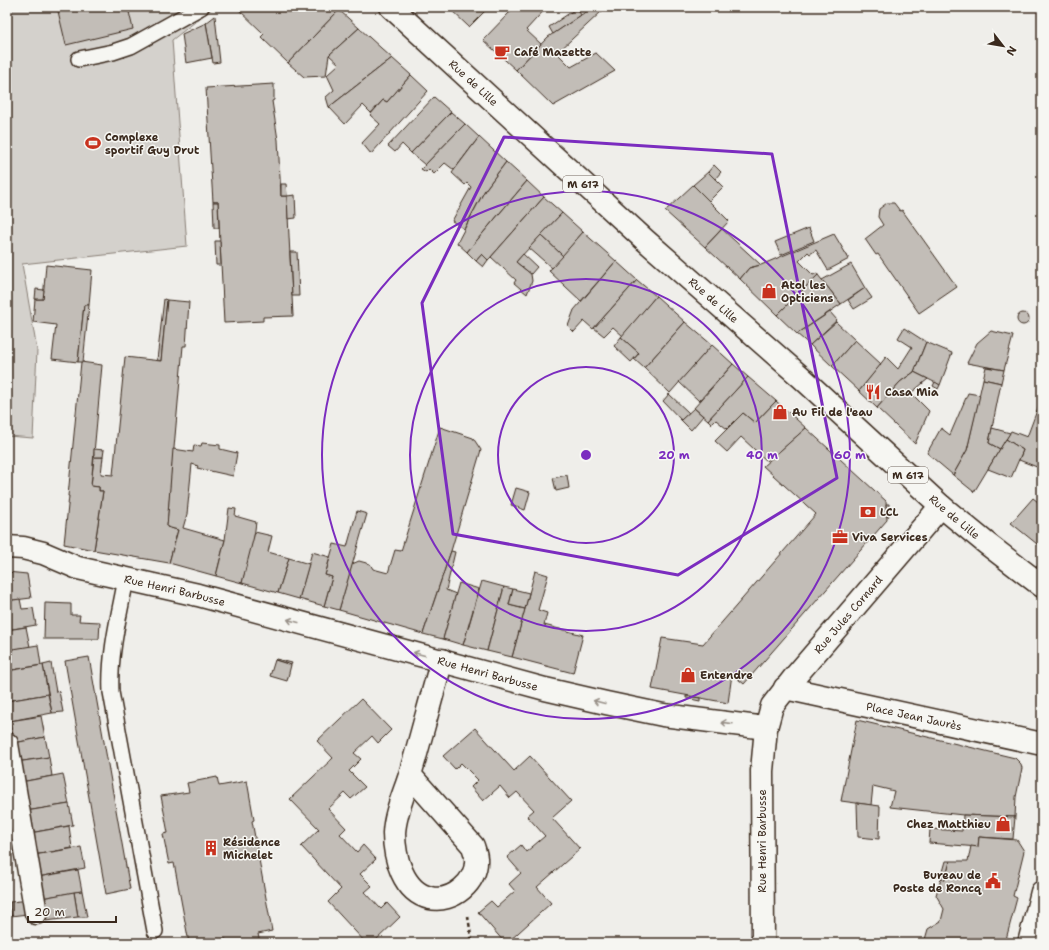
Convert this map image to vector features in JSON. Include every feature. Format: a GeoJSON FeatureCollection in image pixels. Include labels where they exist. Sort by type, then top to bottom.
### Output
{"type":"FeatureCollection","features":[{"type":"Feature","properties":{"kind":"street","name":"Rue de Lille"},"geometry":{"type":"LineString","coordinates":[[391,7],[633,230],[801,377],[941,506],[1042,586]]}},
{"type":"Feature","properties":{"kind":"street","name":"Rue Jules Cornard"},"geometry":{"type":"LineString","coordinates":[[766,728],[772,706],[785,688],[941,506]]}},
{"type":"Feature","properties":{"kind":"street","name":"Rue Henri Barbusse"},"geometry":{"type":"LineString","coordinates":[[7,547],[23,548],[43,553],[78,568],[198,595],[546,689],[663,715],[766,728],[762,771],[763,943]]}},
{"type":"Feature","properties":{"kind":"street"},"geometry":{"type":"LineString","coordinates":[[410,774],[473,846],[477,858],[474,874],[464,888],[450,896],[436,899],[428,898],[420,894],[408,884],[399,866],[395,844],[395,821],[410,774],[442,660]]}},
{"type":"Feature","properties":{"kind":"street","name":"Place Jean Jaurès"},"geometry":{"type":"LineString","coordinates":[[785,688],[1042,744]]}},
{"type":"Feature","properties":{"kind":"street"},"geometry":{"type":"LineString","coordinates":[[7,744],[36,914]]}},
{"type":"Feature","properties":{"kind":"street"},"geometry":{"type":"LineString","coordinates":[[1029,943],[1042,892]]}},
{"type":"Feature","properties":{"kind":"lane"},"geometry":{"type":"LineString","coordinates":[[79,59],[113,52],[131,46],[201,7]]}},
{"type":"Feature","properties":{"kind":"lane"},"geometry":{"type":"LineString","coordinates":[[126,579],[112,659],[110,676],[111,692],[155,931]]}},
{"type":"Feature","properties":{"kind":"highlighted area"},"geometry":{"type":"Polygon","coordinates":[[[504,137],[772,154],[837,478],[678,575],[453,534],[422,303],[504,137]]]}},
{"type":"Feature","properties":{"kind":"shaded area","name":"Complexe sportif Guy Drut"},"geometry":{"type":"Polygon","coordinates":[[[7,7],[214,7],[172,40],[187,246],[22,264],[37,350],[33,438],[7,436],[7,7]]]}},
{"type":"Feature","properties":{"kind":"building"},"geometry":{"type":"Polygon","coordinates":[[[57,7],[156,7],[129,12],[133,29],[66,45],[57,7]]]}},
{"type":"Feature","properties":{"kind":"building"},"geometry":{"type":"Polygon","coordinates":[[[236,7],[336,7],[339,10],[288,63],[261,37],[264,34],[236,7]]]}},
{"type":"Feature","properties":{"kind":"building"},"geometry":{"type":"Polygon","coordinates":[[[448,7],[489,7],[469,27],[448,7]]]}},
{"type":"Feature","properties":{"kind":"building"},"geometry":{"type":"Polygon","coordinates":[[[517,7],[547,7],[526,30],[541,44],[516,70],[483,40],[509,13],[517,7]]]}},
{"type":"Feature","properties":{"kind":"building"},"geometry":{"type":"Polygon","coordinates":[[[593,7],[599,7],[602,11],[557,53],[571,67],[596,53],[615,71],[553,106],[516,70],[548,37],[593,7]]]}},
{"type":"Feature","properties":{"kind":"building"},"geometry":{"type":"Polygon","coordinates":[[[577,8],[581,15],[553,34],[549,27],[577,8]]]}},
{"type":"Feature","properties":{"kind":"building"},"geometry":{"type":"Polygon","coordinates":[[[339,10],[359,28],[329,55],[326,76],[304,77],[288,63],[339,10]]]}},
{"type":"Feature","properties":{"kind":"building"},"geometry":{"type":"Polygon","coordinates":[[[215,16],[220,62],[213,63],[206,23],[215,16]]]}},
{"type":"Feature","properties":{"kind":"building"},"geometry":{"type":"Polygon","coordinates":[[[206,23],[212,58],[186,63],[182,34],[206,23]]]}},
{"type":"Feature","properties":{"kind":"building"},"geometry":{"type":"Polygon","coordinates":[[[359,28],[392,58],[329,107],[326,97],[334,90],[327,75],[339,64],[329,55],[359,28]]]}},
{"type":"Feature","properties":{"kind":"building"},"geometry":{"type":"Polygon","coordinates":[[[392,58],[411,75],[387,102],[383,100],[371,113],[363,105],[345,124],[329,107],[392,58]]]}},
{"type":"Feature","properties":{"kind":"building"},"geometry":{"type":"Polygon","coordinates":[[[411,75],[428,91],[371,154],[362,143],[380,124],[370,115],[383,100],[387,102],[411,75]]]}},
{"type":"Feature","properties":{"kind":"building"},"geometry":{"type":"Polygon","coordinates":[[[274,84],[274,100],[272,101],[278,140],[281,196],[287,196],[293,316],[263,317],[263,321],[224,323],[218,202],[213,202],[206,88],[274,84]]]}},
{"type":"Feature","properties":{"kind":"building"},"geometry":{"type":"Polygon","coordinates":[[[434,97],[451,112],[411,153],[402,144],[395,152],[388,146],[434,97]]]}},
{"type":"Feature","properties":{"kind":"building"},"geometry":{"type":"Polygon","coordinates":[[[451,112],[465,124],[425,165],[411,153],[451,112]]]}},
{"type":"Feature","properties":{"kind":"building"},"geometry":{"type":"Polygon","coordinates":[[[465,124],[479,137],[454,170],[445,163],[434,174],[429,169],[426,172],[421,169],[465,124]]]}},
{"type":"Feature","properties":{"kind":"building"},"geometry":{"type":"Polygon","coordinates":[[[479,137],[506,162],[485,190],[464,229],[452,221],[471,187],[467,183],[465,185],[452,173],[479,137]]]}},
{"type":"Feature","properties":{"kind":"building"},"geometry":{"type":"Polygon","coordinates":[[[506,162],[527,181],[467,252],[457,243],[485,190],[506,162]]]}},
{"type":"Feature","properties":{"kind":"building"},"geometry":{"type":"Polygon","coordinates":[[[714,165],[721,172],[715,179],[708,172],[714,165]]]}},
{"type":"Feature","properties":{"kind":"building"},"geometry":{"type":"Polygon","coordinates":[[[708,172],[723,187],[709,201],[693,185],[708,172]]]}},
{"type":"Feature","properties":{"kind":"building"},"geometry":{"type":"Polygon","coordinates":[[[527,181],[544,197],[488,260],[482,254],[476,261],[467,252],[527,181]]]}},
{"type":"Feature","properties":{"kind":"building"},"geometry":{"type":"Polygon","coordinates":[[[281,184],[286,184],[287,196],[281,196],[281,184]]]}},
{"type":"Feature","properties":{"kind":"building"},"geometry":{"type":"Polygon","coordinates":[[[693,185],[729,221],[705,247],[665,211],[693,185]]]}},
{"type":"Feature","properties":{"kind":"building"},"geometry":{"type":"Polygon","coordinates":[[[295,195],[296,218],[288,219],[287,196],[295,195]]]}},
{"type":"Feature","properties":{"kind":"building"},"geometry":{"type":"Polygon","coordinates":[[[544,197],[562,213],[516,262],[531,274],[532,281],[527,294],[514,283],[516,280],[491,257],[544,197]]]}},
{"type":"Feature","properties":{"kind":"building"},"geometry":{"type":"Polygon","coordinates":[[[213,202],[218,202],[219,228],[214,228],[213,202]]]}},
{"type":"Feature","properties":{"kind":"building"},"geometry":{"type":"Polygon","coordinates":[[[887,203],[894,203],[900,211],[902,210],[957,287],[919,313],[878,254],[876,255],[865,239],[883,225],[878,217],[879,209],[887,203]]]}},
{"type":"Feature","properties":{"kind":"building"},"geometry":{"type":"Polygon","coordinates":[[[562,213],[583,232],[563,256],[541,235],[562,213]]]}},
{"type":"Feature","properties":{"kind":"building"},"geometry":{"type":"Polygon","coordinates":[[[809,228],[814,241],[781,255],[775,242],[809,228]]]}},
{"type":"Feature","properties":{"kind":"building"},"geometry":{"type":"Polygon","coordinates":[[[722,229],[761,265],[749,268],[740,279],[705,247],[722,229]]]}},
{"type":"Feature","properties":{"kind":"building"},"geometry":{"type":"Polygon","coordinates":[[[583,232],[616,261],[581,301],[549,271],[583,232]]]}},
{"type":"Feature","properties":{"kind":"building"},"geometry":{"type":"Polygon","coordinates":[[[834,234],[849,259],[828,270],[816,250],[810,254],[808,252],[799,261],[813,275],[817,273],[818,275],[777,315],[740,279],[749,268],[761,265],[834,234]]]}},
{"type":"Feature","properties":{"kind":"building"},"geometry":{"type":"Polygon","coordinates":[[[541,235],[563,256],[552,268],[529,248],[541,235]]]}},
{"type":"Feature","properties":{"kind":"building"},"geometry":{"type":"Polygon","coordinates":[[[215,241],[220,241],[221,265],[216,265],[215,241]]]}},
{"type":"Feature","properties":{"kind":"building"},"geometry":{"type":"Polygon","coordinates":[[[290,252],[297,252],[299,296],[292,296],[290,252]]]}},
{"type":"Feature","properties":{"kind":"building"},"geometry":{"type":"Polygon","coordinates":[[[482,254],[488,260],[483,267],[476,261],[482,254]]]}},
{"type":"Feature","properties":{"kind":"building"},"geometry":{"type":"Polygon","coordinates":[[[523,254],[537,267],[531,274],[516,262],[523,254]]]}},
{"type":"Feature","properties":{"kind":"building"},"geometry":{"type":"Polygon","coordinates":[[[616,261],[637,280],[593,329],[584,321],[574,332],[568,326],[574,310],[616,261]]]}},
{"type":"Feature","properties":{"kind":"building"},"geometry":{"type":"Polygon","coordinates":[[[851,264],[865,288],[841,304],[822,280],[851,264]]]}},
{"type":"Feature","properties":{"kind":"building"},"geometry":{"type":"Polygon","coordinates":[[[46,265],[92,270],[89,305],[84,305],[78,362],[52,359],[56,325],[33,322],[35,299],[43,299],[46,265]]]}},
{"type":"Feature","properties":{"kind":"building"},"geometry":{"type":"Polygon","coordinates":[[[818,275],[841,304],[797,334],[777,315],[818,275]]]}},
{"type":"Feature","properties":{"kind":"building"},"geometry":{"type":"Polygon","coordinates":[[[637,280],[656,296],[623,336],[613,327],[604,336],[594,328],[637,280]]]}},
{"type":"Feature","properties":{"kind":"building"},"geometry":{"type":"Polygon","coordinates":[[[865,288],[872,298],[854,309],[848,300],[865,288]]]}},
{"type":"Feature","properties":{"kind":"building"},"geometry":{"type":"Polygon","coordinates":[[[36,289],[44,290],[43,299],[35,299],[36,289]]]}},
{"type":"Feature","properties":{"kind":"building"},"geometry":{"type":"Polygon","coordinates":[[[656,296],[685,322],[644,368],[634,359],[639,353],[621,337],[656,296]]]}},
{"type":"Feature","properties":{"kind":"building"},"geometry":{"type":"Polygon","coordinates":[[[164,299],[167,300],[161,361],[157,360],[164,299]]]}},
{"type":"Feature","properties":{"kind":"building"},"geometry":{"type":"Polygon","coordinates":[[[167,300],[189,302],[186,346],[183,346],[167,527],[178,530],[169,563],[94,550],[103,491],[99,491],[99,487],[91,486],[94,457],[103,457],[101,474],[113,475],[125,357],[161,361],[167,300]]]}},
{"type":"Feature","properties":{"kind":"building"},"geometry":{"type":"Polygon","coordinates":[[[84,305],[89,305],[83,362],[78,362],[84,305]]]}},
{"type":"Feature","properties":{"kind":"building"},"geometry":{"type":"Polygon","coordinates":[[[830,312],[837,320],[810,345],[797,334],[830,312]]]}},
{"type":"Feature","properties":{"kind":"building"},"geometry":{"type":"Polygon","coordinates":[[[1023,313],[1027,315],[1029,319],[1027,323],[1023,325],[1019,323],[1017,319],[1019,315],[1023,313]]]}},
{"type":"Feature","properties":{"kind":"building"},"geometry":{"type":"Polygon","coordinates":[[[685,322],[712,345],[670,393],[644,368],[685,322]]]}},
{"type":"Feature","properties":{"kind":"building"},"geometry":{"type":"Polygon","coordinates":[[[836,322],[855,340],[832,366],[810,345],[836,322]]]}},
{"type":"Feature","properties":{"kind":"building"},"geometry":{"type":"Polygon","coordinates":[[[904,328],[926,342],[914,372],[900,382],[877,408],[859,391],[886,357],[898,369],[912,347],[898,338],[904,328]]]}},
{"type":"Feature","properties":{"kind":"building"},"geometry":{"type":"Polygon","coordinates":[[[991,331],[1013,336],[1004,370],[967,363],[977,343],[991,331]]]}},
{"type":"Feature","properties":{"kind":"building"},"geometry":{"type":"Polygon","coordinates":[[[621,337],[639,353],[631,362],[614,346],[621,337]]]}},
{"type":"Feature","properties":{"kind":"building"},"geometry":{"type":"Polygon","coordinates":[[[855,340],[881,364],[859,391],[832,366],[855,340]]]}},
{"type":"Feature","properties":{"kind":"building"},"geometry":{"type":"Polygon","coordinates":[[[926,342],[952,353],[940,385],[914,372],[926,342]]]}},
{"type":"Feature","properties":{"kind":"building"},"geometry":{"type":"Polygon","coordinates":[[[712,345],[733,364],[699,401],[679,382],[712,345]]]}},
{"type":"Feature","properties":{"kind":"building"},"geometry":{"type":"Polygon","coordinates":[[[81,362],[102,365],[91,486],[99,487],[99,491],[103,491],[94,550],[64,544],[81,362]]]}},
{"type":"Feature","properties":{"kind":"building"},"geometry":{"type":"Polygon","coordinates":[[[733,364],[748,377],[708,420],[694,408],[733,364]]]}},
{"type":"Feature","properties":{"kind":"building"},"geometry":{"type":"Polygon","coordinates":[[[986,367],[1004,370],[1001,383],[983,379],[986,367]]]}},
{"type":"Feature","properties":{"kind":"building"},"geometry":{"type":"Polygon","coordinates":[[[914,372],[928,379],[911,393],[929,411],[915,444],[877,408],[900,382],[914,372]]]}},
{"type":"Feature","properties":{"kind":"building"},"geometry":{"type":"Polygon","coordinates":[[[748,377],[776,401],[755,423],[743,413],[727,429],[716,420],[712,424],[708,420],[748,377]]]}},
{"type":"Feature","properties":{"kind":"building"},"geometry":{"type":"Polygon","coordinates":[[[983,379],[1001,383],[989,443],[1000,449],[974,492],[953,475],[967,450],[983,379]]]}},
{"type":"Feature","properties":{"kind":"building"},"geometry":{"type":"Polygon","coordinates":[[[935,382],[940,385],[938,389],[933,386],[935,382]]]}},
{"type":"Feature","properties":{"kind":"building"},"geometry":{"type":"Polygon","coordinates":[[[968,393],[980,395],[967,450],[953,475],[927,453],[941,428],[950,435],[968,393]]]}},
{"type":"Feature","properties":{"kind":"building"},"geometry":{"type":"Polygon","coordinates":[[[669,394],[689,413],[681,420],[663,401],[669,394]]]}},
{"type":"Feature","properties":{"kind":"building"},"geometry":{"type":"Polygon","coordinates":[[[1042,397],[1042,469],[1019,460],[1023,450],[1006,439],[1011,431],[1027,437],[1042,397]]]}},
{"type":"Feature","properties":{"kind":"building"},"geometry":{"type":"Polygon","coordinates":[[[776,401],[806,428],[768,462],[741,437],[727,452],[715,441],[743,413],[755,423],[776,401]]]}},
{"type":"Feature","properties":{"kind":"building"},"geometry":{"type":"Polygon","coordinates":[[[694,408],[703,416],[691,430],[681,420],[694,408]]]}},
{"type":"Feature","properties":{"kind":"building"},"geometry":{"type":"Polygon","coordinates":[[[440,427],[473,438],[481,450],[451,551],[423,634],[339,610],[352,564],[359,561],[370,564],[373,569],[388,573],[395,550],[401,551],[440,427]]]}},
{"type":"Feature","properties":{"kind":"building"},"geometry":{"type":"Polygon","coordinates":[[[806,428],[886,501],[887,520],[744,684],[732,674],[728,703],[652,689],[662,638],[703,644],[816,514],[763,466],[806,428]]]}},
{"type":"Feature","properties":{"kind":"building"},"geometry":{"type":"Polygon","coordinates":[[[992,428],[1010,433],[1000,449],[989,443],[992,428]]]}},
{"type":"Feature","properties":{"kind":"building"},"geometry":{"type":"Polygon","coordinates":[[[1006,439],[1023,450],[1011,478],[988,469],[1006,439]]]}},
{"type":"Feature","properties":{"kind":"building"},"geometry":{"type":"Polygon","coordinates":[[[202,443],[220,445],[220,449],[237,453],[233,476],[197,468],[198,466],[192,464],[187,514],[183,528],[225,540],[216,576],[169,563],[178,530],[167,527],[173,449],[193,452],[194,445],[201,446],[202,443]]]}},
{"type":"Feature","properties":{"kind":"building"},"geometry":{"type":"Polygon","coordinates":[[[94,449],[104,450],[103,457],[94,457],[94,449]]]}},
{"type":"Feature","properties":{"kind":"building"},"geometry":{"type":"Polygon","coordinates":[[[567,475],[569,488],[556,491],[553,478],[567,475]]]}},
{"type":"Feature","properties":{"kind":"building"},"geometry":{"type":"Polygon","coordinates":[[[516,488],[530,492],[525,510],[511,505],[516,488]]]}},
{"type":"Feature","properties":{"kind":"building"},"geometry":{"type":"Polygon","coordinates":[[[1033,498],[1042,505],[1042,548],[1011,523],[1033,498]]]}},
{"type":"Feature","properties":{"kind":"building"},"geometry":{"type":"Polygon","coordinates":[[[886,504],[889,504],[889,516],[887,517],[886,504]]]}},
{"type":"Feature","properties":{"kind":"building"},"geometry":{"type":"Polygon","coordinates":[[[229,508],[236,509],[235,516],[256,522],[253,545],[242,583],[216,576],[225,540],[229,508]]]}},
{"type":"Feature","properties":{"kind":"building"},"geometry":{"type":"Polygon","coordinates":[[[357,511],[367,514],[339,610],[324,606],[332,577],[325,575],[334,544],[347,547],[357,511]]]}},
{"type":"Feature","properties":{"kind":"building"},"geometry":{"type":"Polygon","coordinates":[[[255,532],[272,536],[268,552],[289,558],[278,593],[242,583],[255,532]]]}},
{"type":"Feature","properties":{"kind":"building"},"geometry":{"type":"Polygon","coordinates":[[[451,551],[455,552],[446,590],[456,594],[443,639],[423,634],[451,551]]]}},
{"type":"Feature","properties":{"kind":"building"},"geometry":{"type":"Polygon","coordinates":[[[312,552],[330,557],[325,575],[332,577],[324,606],[299,599],[312,552]]]}},
{"type":"Feature","properties":{"kind":"building"},"geometry":{"type":"Polygon","coordinates":[[[289,558],[309,564],[299,599],[278,593],[289,558]]]}},
{"type":"Feature","properties":{"kind":"building"},"geometry":{"type":"Polygon","coordinates":[[[535,571],[548,575],[538,610],[547,613],[544,625],[583,635],[573,673],[512,657],[535,571]]]}},
{"type":"Feature","properties":{"kind":"building"},"geometry":{"type":"Polygon","coordinates":[[[7,572],[27,574],[31,598],[7,601],[7,572]]]}},
{"type":"Feature","properties":{"kind":"building"},"geometry":{"type":"Polygon","coordinates":[[[482,581],[504,587],[487,651],[463,645],[482,581]]]}},
{"type":"Feature","properties":{"kind":"building"},"geometry":{"type":"Polygon","coordinates":[[[459,583],[479,589],[463,645],[443,639],[459,583]]]}},
{"type":"Feature","properties":{"kind":"building"},"geometry":{"type":"Polygon","coordinates":[[[504,587],[513,589],[509,605],[525,609],[512,657],[487,651],[504,587]]]}},
{"type":"Feature","properties":{"kind":"building"},"geometry":{"type":"Polygon","coordinates":[[[513,589],[529,593],[525,609],[509,605],[513,589]]]}},
{"type":"Feature","properties":{"kind":"building"},"geometry":{"type":"Polygon","coordinates":[[[20,599],[22,609],[33,608],[36,625],[7,630],[7,601],[20,599]]]}},
{"type":"Feature","properties":{"kind":"building"},"geometry":{"type":"Polygon","coordinates":[[[45,603],[71,604],[71,615],[80,615],[79,621],[100,622],[99,639],[44,639],[45,603]]]}},
{"type":"Feature","properties":{"kind":"building"},"geometry":{"type":"Polygon","coordinates":[[[26,627],[30,647],[7,650],[7,630],[26,627]]]}},
{"type":"Feature","properties":{"kind":"building"},"geometry":{"type":"Polygon","coordinates":[[[38,645],[41,665],[7,671],[7,650],[38,645]]]}},
{"type":"Feature","properties":{"kind":"building"},"geometry":{"type":"Polygon","coordinates":[[[89,657],[130,889],[106,894],[65,661],[89,657]]]}},
{"type":"Feature","properties":{"kind":"building"},"geometry":{"type":"Polygon","coordinates":[[[275,660],[292,663],[291,665],[275,660]]]}},
{"type":"Feature","properties":{"kind":"building"},"geometry":{"type":"Polygon","coordinates":[[[275,660],[291,665],[287,681],[270,676],[275,660]]]}},
{"type":"Feature","properties":{"kind":"building"},"geometry":{"type":"Polygon","coordinates":[[[51,663],[56,692],[59,691],[63,712],[52,713],[43,665],[51,663]]]}},
{"type":"Feature","properties":{"kind":"building"},"geometry":{"type":"Polygon","coordinates":[[[43,665],[48,694],[7,701],[7,671],[43,665]]]}},
{"type":"Feature","properties":{"kind":"building"},"geometry":{"type":"Polygon","coordinates":[[[48,694],[52,713],[10,721],[7,701],[48,694]]]}},
{"type":"Feature","properties":{"kind":"building"},"geometry":{"type":"Polygon","coordinates":[[[686,696],[700,698],[700,701],[686,698],[686,696]]]}},
{"type":"Feature","properties":{"kind":"building"},"geometry":{"type":"Polygon","coordinates":[[[361,699],[391,730],[378,743],[372,736],[354,753],[361,759],[349,771],[365,787],[351,799],[345,793],[328,809],[346,828],[340,834],[357,852],[363,845],[376,859],[360,874],[372,886],[365,892],[381,909],[387,903],[400,917],[373,943],[366,943],[328,902],[341,889],[301,846],[319,829],[290,799],[333,758],[317,741],[361,699]]]}},
{"type":"Feature","properties":{"kind":"building"},"geometry":{"type":"Polygon","coordinates":[[[41,716],[45,737],[14,743],[10,721],[41,716]]]}},
{"type":"Feature","properties":{"kind":"building"},"geometry":{"type":"Polygon","coordinates":[[[857,720],[1015,758],[1021,764],[1022,768],[1016,797],[1015,817],[963,815],[890,807],[894,791],[873,786],[871,805],[841,801],[857,720]]]}},
{"type":"Feature","properties":{"kind":"building"},"geometry":{"type":"Polygon","coordinates":[[[475,728],[514,771],[530,756],[571,801],[552,818],[580,849],[537,887],[551,903],[507,943],[505,943],[478,912],[491,901],[497,907],[515,891],[509,884],[521,873],[507,857],[521,845],[526,852],[545,836],[527,816],[534,810],[517,792],[510,798],[500,786],[483,801],[471,787],[478,780],[461,763],[455,769],[443,756],[475,728]]]}},
{"type":"Feature","properties":{"kind":"building"},"geometry":{"type":"Polygon","coordinates":[[[45,737],[49,757],[17,762],[14,743],[45,737]]]}},
{"type":"Feature","properties":{"kind":"building"},"geometry":{"type":"Polygon","coordinates":[[[49,757],[52,776],[21,782],[17,762],[49,757]]]}},
{"type":"Feature","properties":{"kind":"building"},"geometry":{"type":"Polygon","coordinates":[[[63,774],[69,804],[26,811],[21,782],[63,774]]]}},
{"type":"Feature","properties":{"kind":"building","name":"Résidence Michelet"},"geometry":{"type":"Polygon","coordinates":[[[217,777],[219,786],[247,781],[254,820],[252,821],[272,931],[258,934],[260,943],[227,943],[226,939],[205,943],[189,943],[174,863],[169,864],[163,834],[168,833],[161,796],[189,792],[187,783],[217,777]]]}},
{"type":"Feature","properties":{"kind":"building"},"geometry":{"type":"Polygon","coordinates":[[[857,803],[880,806],[879,839],[858,837],[857,803]]]}},
{"type":"Feature","properties":{"kind":"building"},"geometry":{"type":"Polygon","coordinates":[[[69,804],[73,825],[30,833],[26,811],[69,804]]]}},
{"type":"Feature","properties":{"kind":"building"},"geometry":{"type":"Polygon","coordinates":[[[963,815],[1015,817],[1013,839],[979,837],[978,847],[929,843],[930,829],[962,831],[963,815]]]}},
{"type":"Feature","properties":{"kind":"building"},"geometry":{"type":"Polygon","coordinates":[[[69,826],[72,848],[34,855],[30,833],[69,826]]]}},
{"type":"Feature","properties":{"kind":"building"},"geometry":{"type":"Polygon","coordinates":[[[979,837],[1017,840],[1024,851],[1013,896],[1017,898],[1005,943],[924,943],[928,929],[941,921],[944,909],[936,895],[941,879],[945,880],[950,861],[968,861],[971,846],[978,847],[979,837]]]}},
{"type":"Feature","properties":{"kind":"building"},"geometry":{"type":"Polygon","coordinates":[[[81,847],[85,868],[38,877],[34,855],[81,847]]]}},
{"type":"Feature","properties":{"kind":"building"},"geometry":{"type":"Polygon","coordinates":[[[946,861],[950,861],[945,880],[941,879],[946,861]]]}},
{"type":"Feature","properties":{"kind":"building"},"geometry":{"type":"Polygon","coordinates":[[[78,870],[82,891],[42,898],[38,877],[78,870]]]}},
{"type":"Feature","properties":{"kind":"building"},"geometry":{"type":"Polygon","coordinates":[[[82,891],[87,917],[78,917],[74,892],[82,891]]]}},
{"type":"Feature","properties":{"kind":"building"},"geometry":{"type":"Polygon","coordinates":[[[74,892],[78,917],[46,921],[42,898],[74,892]]]}},
{"type":"Feature","properties":{"kind":"building"},"geometry":{"type":"Polygon","coordinates":[[[31,900],[32,919],[27,919],[27,914],[11,916],[10,902],[31,900]]]}},
{"type":"Feature","properties":{"kind":"building"},"geometry":{"type":"Polygon","coordinates":[[[7,902],[10,902],[11,916],[7,916],[7,902]]]}},
{"type":"Feature","properties":{"kind":"place","name":"Café Mazette"},"geometry":{"type":"Point","coordinates":[502,52]}},
{"type":"Feature","properties":{"kind":"place","name":"Complexe sportif Guy Drut"},"geometry":{"type":"Point","coordinates":[93,143]}},
{"type":"Feature","properties":{"kind":"place","name":"Atol les Opticiens"},"geometry":{"type":"Point","coordinates":[769,291]}},
{"type":"Feature","properties":{"kind":"place","name":"Casa Mia"},"geometry":{"type":"Point","coordinates":[873,392]}},
{"type":"Feature","properties":{"kind":"place","name":"Au Fil de l'eau"},"geometry":{"type":"Point","coordinates":[780,412]}},
{"type":"Feature","properties":{"kind":"place","name":"LCL"},"geometry":{"type":"Point","coordinates":[868,512]}},
{"type":"Feature","properties":{"kind":"place","name":"Viva Services"},"geometry":{"type":"Point","coordinates":[840,537]}},
{"type":"Feature","properties":{"kind":"place","name":"Entendre"},"geometry":{"type":"Point","coordinates":[688,675]}},
{"type":"Feature","properties":{"kind":"place","name":"Chez Matthieu"},"geometry":{"type":"Point","coordinates":[1003,824]}},
{"type":"Feature","properties":{"kind":"place","name":"Résidence Michelet"},"geometry":{"type":"Point","coordinates":[211,848]}},
{"type":"Feature","properties":{"kind":"place","name":"Bureau de Poste de Roncq"},"geometry":{"type":"Point","coordinates":[993,881]}}]}
